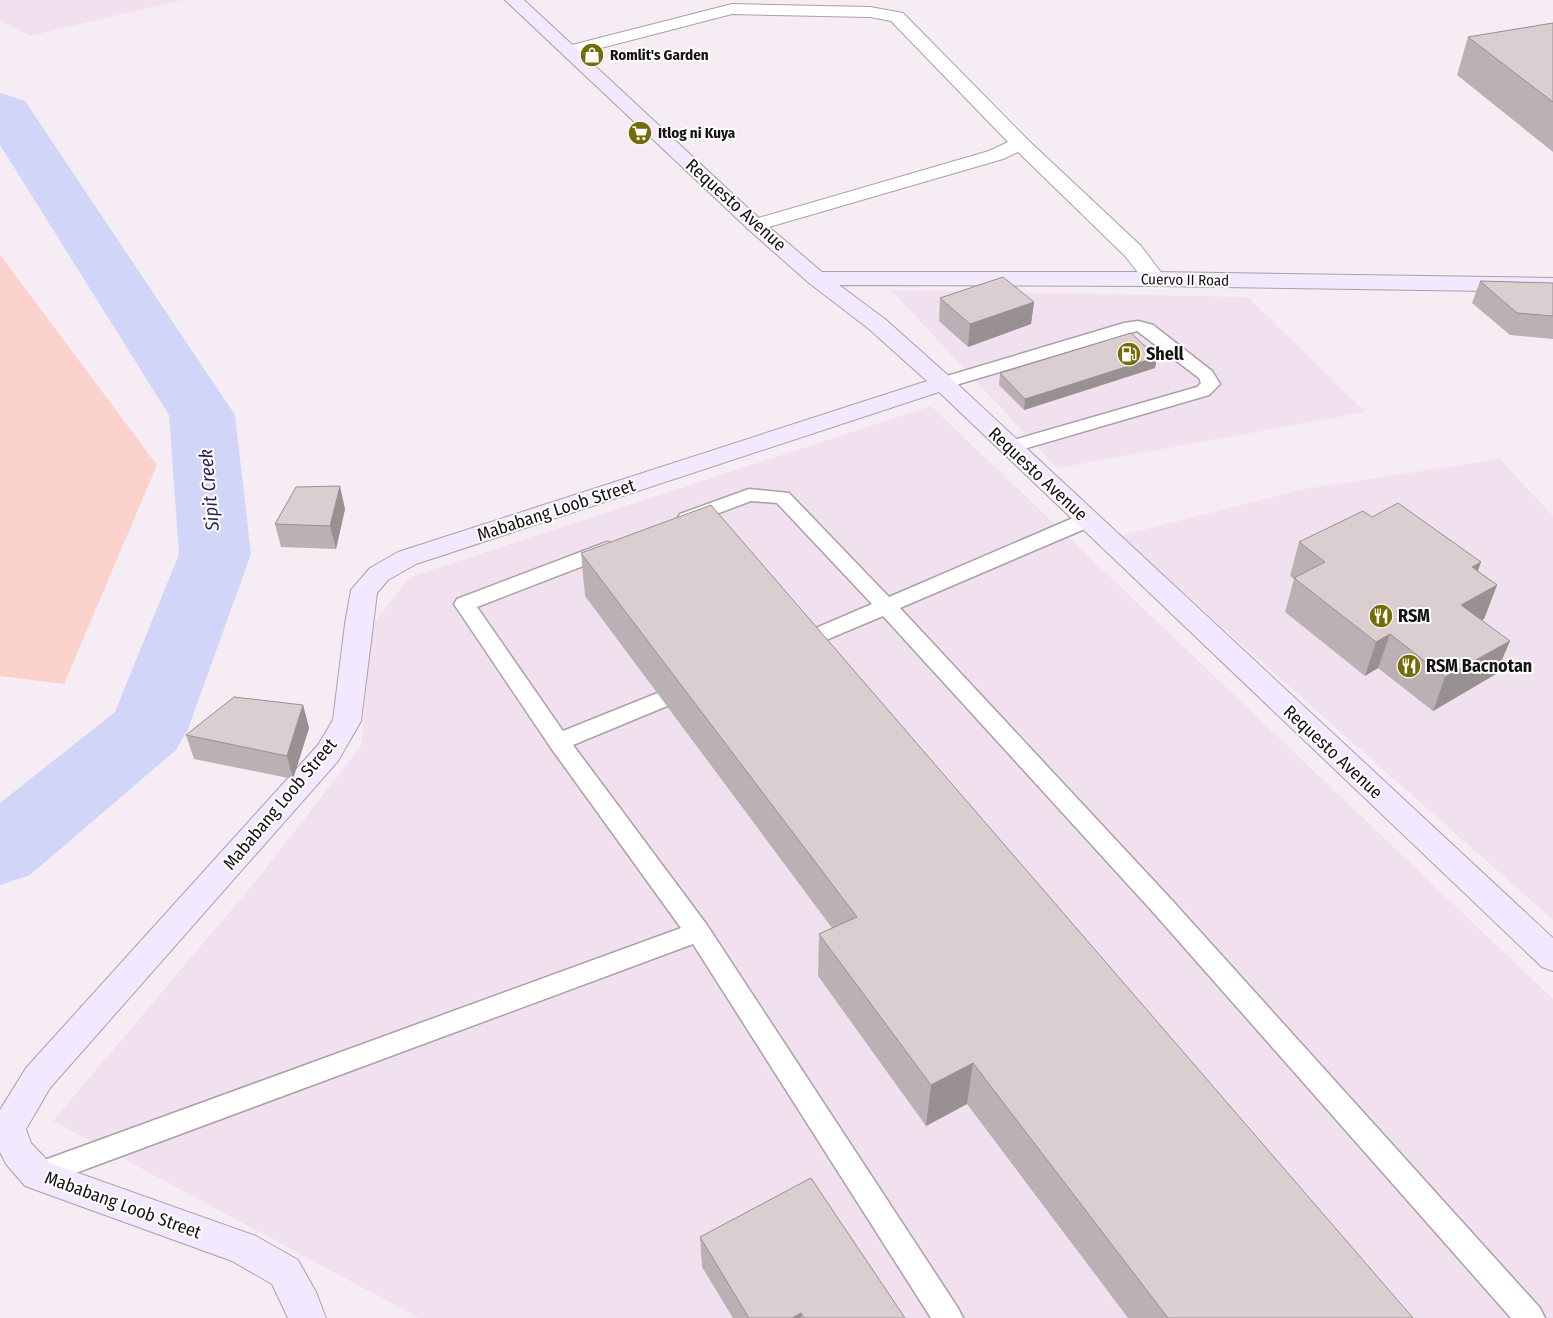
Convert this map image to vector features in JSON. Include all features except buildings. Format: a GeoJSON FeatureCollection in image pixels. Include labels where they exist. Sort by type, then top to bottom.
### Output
{"type":"FeatureCollection","features":[{"type":"Feature","properties":{"kind":"street","name":"Requesto Avenue"},"geometry":{"type":"LineString","coordinates":[[514,0],[755,225],[817,278],[877,324],[942,383],[1553,958]]}},
{"type":"Feature","properties":{"kind":"street"},"geometry":{"type":"LineString","coordinates":[[570,51],[732,9],[870,12],[898,17],[1021,144],[1133,251],[1155,279]]}},
{"type":"Feature","properties":{"kind":"street"},"geometry":{"type":"LineString","coordinates":[[755,225],[996,155],[1021,144]]}},
{"type":"Feature","properties":{"kind":"street","name":"Cuervo II Road"},"geometry":{"type":"LineString","coordinates":[[817,278],[1155,279],[1553,285]]}},
{"type":"Feature","properties":{"kind":"street","name":"Mababang Loob Street"},"geometry":{"type":"LineString","coordinates":[[306,1318],[303,1305],[284,1272],[243,1248],[38,1175],[18,1153],[8,1128],[38,1078],[328,753],[347,721],[358,624],[364,590],[379,574],[407,558],[942,383]]}},
{"type":"Feature","properties":{"kind":"lane"},"geometry":{"type":"LineString","coordinates":[[942,383],[1138,326],[1147,329],[1206,375],[1211,384],[1203,391],[1010,447]]}},
{"type":"Feature","properties":{"kind":"lane"},"geometry":{"type":"LineString","coordinates":[[666,527],[749,495],[782,497],[888,606],[1218,969],[1530,1318]]}},
{"type":"Feature","properties":{"kind":"lane"},"geometry":{"type":"LineString","coordinates":[[778,652],[888,606],[996,557],[1087,520]]}},
{"type":"Feature","properties":{"kind":"lane"},"geometry":{"type":"LineString","coordinates":[[620,544],[464,604],[559,742],[698,932],[948,1318]]}},
{"type":"Feature","properties":{"kind":"lane"},"geometry":{"type":"LineString","coordinates":[[559,742],[705,682]]}},
{"type":"Feature","properties":{"kind":"lane"},"geometry":{"type":"LineString","coordinates":[[38,1175],[698,932]]}},
{"type":"Feature","properties":{"kind":"shaded area"},"geometry":{"type":"Polygon","coordinates":[[[0,0],[182,0],[30,36],[0,20],[0,0]]]}},
{"type":"Feature","properties":{"kind":"shaded area"},"geometry":{"type":"Polygon","coordinates":[[[0,255],[157,465],[64,684],[0,676],[0,255]]]}},
{"type":"Feature","properties":{"kind":"shaded area","name":"Shell"},"geometry":{"type":"Polygon","coordinates":[[[891,290],[1248,297],[1365,412],[1057,468],[891,290]]]}},
{"type":"Feature","properties":{"kind":"shaded area"},"geometry":{"type":"Polygon","coordinates":[[[931,406],[1553,999],[1553,1318],[419,1318],[53,1121],[259,877],[361,746],[372,625],[410,577],[931,406]]]}},
{"type":"Feature","properties":{"kind":"shaded area","name":"RSM Bacnotan"},"geometry":{"type":"Polygon","coordinates":[[[1500,459],[1553,516],[1553,920],[1119,536],[1304,489],[1500,459]]]}},
{"type":"Feature","properties":{"kind":"waterway","name":"Sipit Creek"},"geometry":{"type":"LineString","coordinates":[[0,109],[6,112],[202,415],[215,554],[148,729],[0,851]]}},
{"type":"Feature","properties":{"kind":"place","name":"Romlit's Garden"},"geometry":{"type":"Point","coordinates":[592,55]}},
{"type":"Feature","properties":{"kind":"place","name":"Itlog ni Kuya"},"geometry":{"type":"Point","coordinates":[640,133]}},
{"type":"Feature","properties":{"kind":"place","name":"Shell"},"geometry":{"type":"Point","coordinates":[1129,354]}},
{"type":"Feature","properties":{"kind":"place","name":"RSM"},"geometry":{"type":"Point","coordinates":[1381,616]}},
{"type":"Feature","properties":{"kind":"place","name":"RSM Bacnotan"},"geometry":{"type":"Point","coordinates":[1409,666]}}]}
